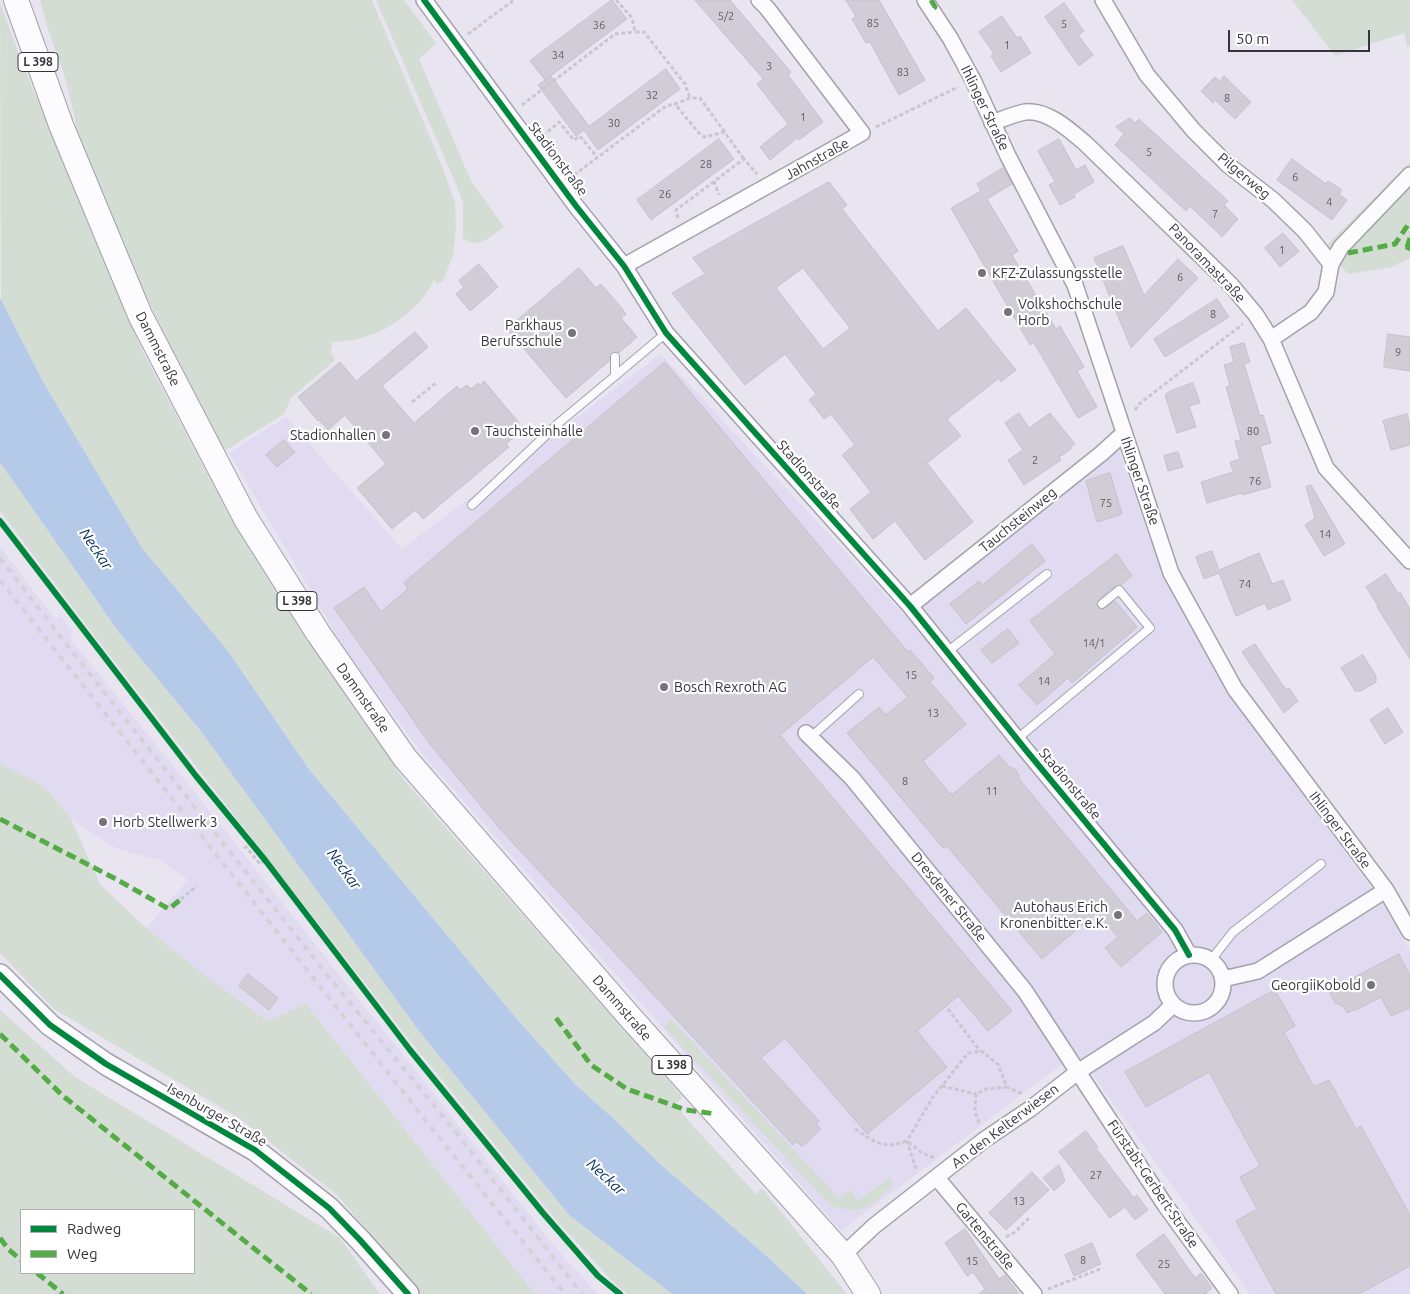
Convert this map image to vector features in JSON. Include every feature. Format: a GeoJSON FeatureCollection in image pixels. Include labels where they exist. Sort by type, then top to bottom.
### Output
{"type":"FeatureCollection","features":[{"type":"Feature","properties":{"kind":"main road","name":"Dammstraße"},"geometry":{"type":"LineString","coordinates":[[16,0],[61,124],[140,315],[246,519],[318,633],[405,758],[629,1016],[843,1255],[868,1294]]}},
{"type":"Feature","properties":{"kind":"street","name":"Stadionstraße"},"geometry":{"type":"LineString","coordinates":[[424,0],[624,266],[666,333],[910,606],[1016,739],[1175,930],[1189,955]]}},
{"type":"Feature","properties":{"kind":"street","name":"Jahnstraße"},"geometry":{"type":"LineString","coordinates":[[624,266],[862,133],[759,0]]}},
{"type":"Feature","properties":{"kind":"street","name":"Ihlinger Straße"},"geometry":{"type":"LineString","coordinates":[[925,0],[950,38],[973,80],[992,123],[1075,286],[1171,573],[1235,688],[1386,890],[1410,932]]}},
{"type":"Feature","properties":{"kind":"street","name":"Pilgerweg"},"geometry":{"type":"LineString","coordinates":[[1103,0],[1147,75],[1194,131],[1228,165],[1280,206],[1305,231],[1331,264]]}},
{"type":"Feature","properties":{"kind":"street","name":"Panoramastraße"},"geometry":{"type":"LineString","coordinates":[[992,123],[1026,112],[1040,114],[1062,123],[1231,284],[1256,315],[1271,339],[1326,468],[1410,561]]}},
{"type":"Feature","properties":{"kind":"street"},"geometry":{"type":"LineString","coordinates":[[1271,339],[1311,312],[1326,292],[1331,264],[1341,247],[1410,175]]}},
{"type":"Feature","properties":{"kind":"street","name":"Tauchsteinweg"},"geometry":{"type":"LineString","coordinates":[[910,606],[1102,453],[1124,431]]}},
{"type":"Feature","properties":{"kind":"street","name":"Dresdener Straße"},"geometry":{"type":"LineString","coordinates":[[809,735],[852,778],[1025,991],[1078,1071]]}},
{"type":"Feature","properties":{"kind":"street"},"geometry":{"type":"LineString","coordinates":[[1223,979],[1258,971],[1386,890]]}},
{"type":"Feature","properties":{"kind":"street"},"geometry":{"type":"LineString","coordinates":[[1189,955],[1198,955],[1211,960],[1220,970],[1223,979],[1223,989],[1220,998],[1214,1006],[1198,1014],[1179,1010],[1172,1004],[1165,988],[1168,971],[1180,958],[1189,955]]}},
{"type":"Feature","properties":{"kind":"street","name":"Isenburger Straße"},"geometry":{"type":"LineString","coordinates":[[0,975],[50,1025],[106,1064],[255,1150],[329,1208],[408,1294]]}},
{"type":"Feature","properties":{"kind":"street","name":"An den Kelterwiesen"},"geometry":{"type":"LineString","coordinates":[[843,1255],[874,1226],[984,1140],[1040,1101],[1078,1071],[1154,1024],[1172,1004]]}},
{"type":"Feature","properties":{"kind":"street","name":"Fürstabt-Gerbert-Straße"},"geometry":{"type":"LineString","coordinates":[[1078,1071],[1164,1205],[1230,1294]]}},
{"type":"Feature","properties":{"kind":"street","name":"Gartenstraße"},"geometry":{"type":"LineString","coordinates":[[937,1178],[992,1246],[1040,1292]]}},
{"type":"Feature","properties":{"kind":"lane"},"geometry":{"type":"LineString","coordinates":[[472,505],[561,421],[666,333]]}},
{"type":"Feature","properties":{"kind":"lane"},"geometry":{"type":"LineString","coordinates":[[614,357],[615,376]]}},
{"type":"Feature","properties":{"kind":"lane"},"geometry":{"type":"LineString","coordinates":[[947,652],[1047,574]]}},
{"type":"Feature","properties":{"kind":"lane"},"geometry":{"type":"LineString","coordinates":[[1016,739],[1150,628],[1119,590],[1102,604]]}},
{"type":"Feature","properties":{"kind":"lane"},"geometry":{"type":"LineString","coordinates":[[809,735],[858,694]]}},
{"type":"Feature","properties":{"kind":"lane"},"geometry":{"type":"LineString","coordinates":[[1211,960],[1232,932],[1321,864]]}},
{"type":"Feature","properties":{"kind":"path"},"geometry":{"type":"LineString","coordinates":[[456,43],[514,0]]}},
{"type":"Feature","properties":{"kind":"path"},"geometry":{"type":"LineString","coordinates":[[616,0],[632,18],[635,32]]}},
{"type":"Feature","properties":{"kind":"path"},"geometry":{"type":"LineString","coordinates":[[509,115],[615,34],[635,32],[644,32],[685,84],[690,98]]}},
{"type":"Feature","properties":{"kind":"path"},"geometry":{"type":"LineString","coordinates":[[862,133],[973,80]]}},
{"type":"Feature","properties":{"kind":"path"},"geometry":{"type":"LineString","coordinates":[[561,184],[666,106],[690,98],[700,98],[744,159],[767,186]]}},
{"type":"Feature","properties":{"kind":"path"},"geometry":{"type":"LineString","coordinates":[[675,104],[704,137],[725,132]]}},
{"type":"Feature","properties":{"kind":"path"},"geometry":{"type":"LineString","coordinates":[[532,145],[559,122],[574,140],[580,136],[597,157]]}},
{"type":"Feature","properties":{"kind":"path"},"geometry":{"type":"LineString","coordinates":[[683,233],[676,210],[744,159]]}},
{"type":"Feature","properties":{"kind":"path"},"geometry":{"type":"LineString","coordinates":[[1124,431],[1139,404],[1256,315]]}},
{"type":"Feature","properties":{"kind":"path"},"geometry":{"type":"LineString","coordinates":[[412,402],[436,383]]}},
{"type":"Feature","properties":{"kind":"path"},"geometry":{"type":"LineString","coordinates":[[244,848],[246,846],[260,864],[265,860]]}},
{"type":"Feature","properties":{"kind":"path"},"geometry":{"type":"LineString","coordinates":[[181,899],[197,886]]}},
{"type":"Feature","properties":{"kind":"path"},"geometry":{"type":"LineString","coordinates":[[948,1009],[981,1051],[998,1064],[1007,1086]]}},
{"type":"Feature","properties":{"kind":"path"},"geometry":{"type":"LineString","coordinates":[[856,1129],[879,1145],[894,1146],[907,1141],[933,1097],[968,1053],[981,1051]]}},
{"type":"Feature","properties":{"kind":"path"},"geometry":{"type":"LineString","coordinates":[[942,1086],[976,1094],[1007,1086],[1040,1101]]}},
{"type":"Feature","properties":{"kind":"path"},"geometry":{"type":"LineString","coordinates":[[976,1094],[975,1112],[984,1140]]}},
{"type":"Feature","properties":{"kind":"path"},"geometry":{"type":"LineString","coordinates":[[907,1141],[922,1153],[955,1163]]}},
{"type":"Feature","properties":{"kind":"path"},"geometry":{"type":"LineString","coordinates":[[907,1141],[916,1169]]}},
{"type":"Feature","properties":{"kind":"path"},"geometry":{"type":"LineString","coordinates":[[992,1246],[1014,1232],[1030,1217]]}},
{"type":"Feature","properties":{"kind":"path"},"geometry":{"type":"LineString","coordinates":[[1040,1292],[1104,1268]]}},
{"type":"Feature","properties":{"kind":"shaded area"},"geometry":{"type":"Polygon","coordinates":[[[40,0],[372,0],[442,166],[455,203],[456,229],[453,255],[443,281],[438,284],[434,280],[426,293],[405,316],[378,332],[363,338],[347,341],[330,342],[313,338],[332,343],[331,353],[335,360],[291,398],[284,414],[226,450],[216,441],[126,254],[78,140],[64,74],[47,27],[40,0]]]}},
{"type":"Feature","properties":{"kind":"shaded area"},"geometry":{"type":"Polygon","coordinates":[[[376,0],[404,0],[436,43],[419,59],[471,181],[504,227],[484,240],[473,243],[463,238],[463,204],[456,184],[376,0]]]}},
{"type":"Feature","properties":{"kind":"shaded area"},"geometry":{"type":"Polygon","coordinates":[[[1292,0],[1410,0],[1410,46],[1407,47],[1404,33],[1335,56],[1292,0]]]}},
{"type":"Feature","properties":{"kind":"shaded area"},"geometry":{"type":"Polygon","coordinates":[[[0,3],[21,60],[143,352],[229,515],[404,780],[683,1097],[675,1104],[693,1126],[756,1194],[762,1188],[847,1294],[807,1294],[762,1252],[659,1163],[575,1084],[516,1018],[308,768],[228,651],[142,548],[42,380],[1,302],[0,3]]]}},
{"type":"Feature","properties":{"kind":"shaded area"},"geometry":{"type":"Polygon","coordinates":[[[1410,162],[1410,258],[1392,267],[1348,274],[1324,248],[1410,162]]]}},
{"type":"Feature","properties":{"kind":"shaded area"},"geometry":{"type":"Polygon","coordinates":[[[661,354],[905,616],[1118,448],[1163,577],[1229,694],[1384,905],[1410,952],[1410,1294],[1250,1294],[1077,1053],[841,1231],[425,757],[349,656],[229,453],[286,417],[402,549],[661,354]]]}},
{"type":"Feature","properties":{"kind":"shaded area"},"geometry":{"type":"Polygon","coordinates":[[[0,462],[118,631],[200,730],[419,1031],[569,1215],[672,1294],[628,1294],[617,1286],[556,1220],[403,1032],[86,625],[0,511],[0,462]]]}},
{"type":"Feature","properties":{"kind":"shaded area"},"geometry":{"type":"Polygon","coordinates":[[[0,547],[55,619],[60,616],[74,633],[69,637],[212,814],[556,1248],[598,1294],[535,1294],[306,1004],[267,1021],[146,928],[188,880],[160,860],[117,849],[71,819],[45,787],[0,763],[0,547]]]}},
{"type":"Feature","properties":{"kind":"shaded area"},"geometry":{"type":"Polygon","coordinates":[[[0,763],[45,787],[71,819],[100,884],[146,928],[206,976],[267,1021],[306,1004],[535,1294],[422,1294],[337,1195],[239,1118],[54,1009],[0,953],[0,763]]]}},
{"type":"Feature","properties":{"kind":"shaded area"},"geometry":{"type":"Polygon","coordinates":[[[0,1010],[75,1077],[340,1238],[380,1294],[0,1294],[0,1010]]]}},
{"type":"Feature","properties":{"kind":"shaded area"},"geometry":{"type":"Polygon","coordinates":[[[671,1019],[840,1199],[849,1189],[858,1200],[891,1177],[893,1183],[879,1199],[863,1208],[846,1210],[826,1201],[664,1027],[671,1019]]]}},
{"type":"Feature","properties":{"kind":"water","name":"Neckar"},"geometry":{"type":"Polygon","coordinates":[[[0,298],[42,380],[142,548],[228,651],[308,768],[516,1018],[575,1084],[659,1163],[762,1252],[807,1294],[672,1294],[569,1215],[419,1031],[200,730],[118,631],[0,462],[0,298]]]}},
{"type":"Feature","properties":{"kind":"building"},"geometry":{"type":"Polygon","coordinates":[[[612,0],[627,19],[545,80],[530,61],[612,0]]]}},
{"type":"Feature","properties":{"kind":"building"},"geometry":{"type":"Polygon","coordinates":[[[695,0],[730,0],[791,72],[788,75],[823,122],[799,140],[797,138],[770,160],[760,147],[788,124],[757,84],[763,79],[695,0]]]}},
{"type":"Feature","properties":{"kind":"building"},"geometry":{"type":"Polygon","coordinates":[[[846,0],[879,0],[925,80],[899,95],[870,42],[866,43],[852,19],[856,17],[846,0]]]}},
{"type":"Feature","properties":{"kind":"building"},"geometry":{"type":"Polygon","coordinates":[[[1064,3],[1084,31],[1078,35],[1093,55],[1079,66],[1045,17],[1064,3]]]}},
{"type":"Feature","properties":{"kind":"building"},"geometry":{"type":"Polygon","coordinates":[[[1002,16],[1017,38],[1020,36],[1031,53],[1001,72],[991,56],[994,54],[979,32],[1002,16]]]}},
{"type":"Feature","properties":{"kind":"building"},"geometry":{"type":"Polygon","coordinates":[[[666,69],[680,89],[598,150],[584,130],[576,136],[538,85],[551,76],[589,126],[666,69]]]}},
{"type":"Feature","properties":{"kind":"building"},"geometry":{"type":"Polygon","coordinates":[[[1224,76],[1251,102],[1235,119],[1215,100],[1213,103],[1201,91],[1215,77],[1220,81],[1224,76]]]}},
{"type":"Feature","properties":{"kind":"building"},"geometry":{"type":"Polygon","coordinates":[[[1130,118],[1135,123],[1139,119],[1228,201],[1224,205],[1238,219],[1222,237],[1190,206],[1186,211],[1115,145],[1124,134],[1116,127],[1130,118]]]}},
{"type":"Feature","properties":{"kind":"building"},"geometry":{"type":"Polygon","coordinates":[[[719,139],[734,159],[651,220],[637,200],[719,139]]]}},
{"type":"Feature","properties":{"kind":"building"},"geometry":{"type":"Polygon","coordinates":[[[1059,139],[1076,170],[1085,165],[1094,182],[1074,194],[1075,197],[1060,205],[1049,185],[1055,182],[1038,151],[1059,139]]]}},
{"type":"Feature","properties":{"kind":"building"},"geometry":{"type":"Polygon","coordinates":[[[1292,159],[1326,184],[1328,181],[1342,190],[1339,194],[1347,200],[1332,220],[1277,180],[1292,159]]]}},
{"type":"Feature","properties":{"kind":"building"},"geometry":{"type":"Polygon","coordinates":[[[1003,168],[1012,184],[987,199],[1018,251],[1012,255],[1056,329],[1060,326],[1084,367],[1077,371],[1097,407],[1078,418],[1034,343],[1030,345],[951,208],[981,191],[977,184],[1003,168]]]}},
{"type":"Feature","properties":{"kind":"building"},"geometry":{"type":"Polygon","coordinates":[[[829,182],[847,205],[842,209],[938,331],[966,308],[1016,370],[1001,382],[999,378],[947,419],[961,436],[927,463],[973,522],[925,560],[895,521],[873,539],[850,509],[871,492],[842,455],[855,445],[831,414],[824,419],[809,400],[816,394],[785,354],[745,385],[672,293],[705,274],[693,258],[829,182]],[[803,268],[776,288],[823,349],[850,328],[803,268]]]}},
{"type":"Feature","properties":{"kind":"building"},"geometry":{"type":"Polygon","coordinates":[[[1283,233],[1299,251],[1280,267],[1265,248],[1283,233]]]}},
{"type":"Feature","properties":{"kind":"building"},"geometry":{"type":"Polygon","coordinates":[[[1123,246],[1144,295],[1178,259],[1198,278],[1131,348],[1094,258],[1123,246]]]}},
{"type":"Feature","properties":{"kind":"building"},"geometry":{"type":"Polygon","coordinates":[[[479,264],[498,287],[470,311],[456,294],[464,287],[459,281],[479,264]]]}},
{"type":"Feature","properties":{"kind":"building","name":"Parkhaus Berufsschule"},"geometry":{"type":"Polygon","coordinates":[[[579,268],[596,288],[601,284],[621,307],[626,314],[621,318],[637,337],[619,353],[612,352],[609,361],[566,398],[507,329],[579,268]]]}},
{"type":"Feature","properties":{"kind":"building"},"geometry":{"type":"Polygon","coordinates":[[[1217,299],[1229,317],[1165,357],[1154,339],[1217,299]]]}},
{"type":"Feature","properties":{"kind":"building","name":"Stadionhallen"},"geometry":{"type":"Polygon","coordinates":[[[415,332],[428,347],[382,386],[414,423],[457,386],[460,390],[467,385],[471,389],[484,381],[519,423],[513,428],[518,434],[506,444],[509,447],[423,519],[415,510],[392,529],[357,488],[386,464],[345,415],[328,430],[298,397],[340,362],[356,381],[415,332]]]}},
{"type":"Feature","properties":{"kind":"building"},"geometry":{"type":"Polygon","coordinates":[[[1388,334],[1410,337],[1410,371],[1384,367],[1388,334]]]}},
{"type":"Feature","properties":{"kind":"building"},"geometry":{"type":"Polygon","coordinates":[[[1244,343],[1250,362],[1244,364],[1260,416],[1263,415],[1271,443],[1260,446],[1271,487],[1207,503],[1201,482],[1233,472],[1230,462],[1240,459],[1235,441],[1241,440],[1226,387],[1230,386],[1224,365],[1234,362],[1230,347],[1244,343]]]}},
{"type":"Feature","properties":{"kind":"building","name":"Bosch Rexroth AG"},"geometry":{"type":"Polygon","coordinates":[[[665,362],[908,652],[910,650],[934,678],[930,682],[966,724],[923,761],[950,794],[952,795],[999,755],[1010,768],[1014,768],[1019,775],[1019,779],[1137,921],[1147,913],[1162,932],[1121,967],[1105,948],[1118,937],[1097,912],[1042,959],[947,846],[943,848],[847,733],[879,707],[886,715],[908,697],[873,657],[780,735],[1012,1011],[988,1031],[958,996],[917,1031],[947,1067],[867,1134],[785,1038],[761,1058],[819,1121],[816,1124],[821,1129],[802,1147],[797,1141],[793,1145],[500,829],[430,744],[334,608],[364,587],[381,612],[408,589],[404,583],[665,362]]]}},
{"type":"Feature","properties":{"kind":"building"},"geometry":{"type":"Polygon","coordinates":[[[1193,383],[1200,403],[1189,406],[1196,427],[1177,433],[1165,395],[1170,391],[1193,383]]]}},
{"type":"Feature","properties":{"kind":"building"},"geometry":{"type":"Polygon","coordinates":[[[1019,413],[1029,428],[1050,413],[1075,444],[1059,457],[1061,460],[1024,485],[1008,460],[1023,450],[1005,423],[1019,413]]]}},
{"type":"Feature","properties":{"kind":"building"},"geometry":{"type":"Polygon","coordinates":[[[1407,414],[1410,427],[1410,445],[1391,450],[1383,421],[1407,414]]]}},
{"type":"Feature","properties":{"kind":"building"},"geometry":{"type":"Polygon","coordinates":[[[284,440],[295,452],[277,467],[266,455],[284,440]]]}},
{"type":"Feature","properties":{"kind":"building"},"geometry":{"type":"Polygon","coordinates":[[[1178,452],[1183,467],[1168,471],[1164,456],[1178,452]]]}},
{"type":"Feature","properties":{"kind":"building"},"geometry":{"type":"Polygon","coordinates":[[[1110,473],[1122,514],[1097,522],[1086,481],[1110,473]]]}},
{"type":"Feature","properties":{"kind":"building"},"geometry":{"type":"Polygon","coordinates":[[[1311,485],[1345,544],[1324,556],[1305,525],[1315,518],[1306,487],[1311,485]]]}},
{"type":"Feature","properties":{"kind":"building"},"geometry":{"type":"Polygon","coordinates":[[[1032,544],[1045,561],[966,624],[950,604],[979,581],[982,585],[1032,544]]]}},
{"type":"Feature","properties":{"kind":"building"},"geometry":{"type":"Polygon","coordinates":[[[1212,551],[1219,570],[1259,553],[1272,584],[1283,580],[1291,600],[1268,610],[1265,603],[1236,616],[1219,573],[1204,579],[1199,566],[1196,557],[1212,551]]]}},
{"type":"Feature","properties":{"kind":"building"},"geometry":{"type":"Polygon","coordinates":[[[1117,554],[1132,576],[1121,585],[1115,586],[1098,600],[1097,605],[1100,609],[1103,609],[1115,601],[1137,627],[1072,683],[1068,678],[1037,705],[1019,685],[1055,654],[1030,621],[1117,554]]]}},
{"type":"Feature","properties":{"kind":"building"},"geometry":{"type":"Polygon","coordinates":[[[1386,574],[1410,609],[1410,659],[1366,587],[1386,574]]]}},
{"type":"Feature","properties":{"kind":"building"},"geometry":{"type":"Polygon","coordinates":[[[1008,629],[1019,643],[992,663],[981,650],[1008,629]]]}},
{"type":"Feature","properties":{"kind":"building"},"geometry":{"type":"Polygon","coordinates":[[[1255,644],[1286,690],[1289,688],[1298,701],[1284,713],[1242,652],[1255,644]]]}},
{"type":"Feature","properties":{"kind":"building"},"geometry":{"type":"Polygon","coordinates":[[[1363,655],[1376,676],[1376,682],[1361,691],[1355,691],[1341,668],[1363,655]]]}},
{"type":"Feature","properties":{"kind":"building"},"geometry":{"type":"Polygon","coordinates":[[[1388,708],[1403,732],[1385,744],[1370,720],[1388,708]]]}},
{"type":"Feature","properties":{"kind":"building","name":"GeorgiiKobold"},"geometry":{"type":"Polygon","coordinates":[[[1399,954],[1410,976],[1410,1008],[1391,1016],[1381,997],[1347,1013],[1343,1006],[1335,1003],[1327,987],[1341,980],[1343,983],[1399,954]]]}},
{"type":"Feature","properties":{"kind":"building"},"geometry":{"type":"Polygon","coordinates":[[[248,974],[278,998],[269,1010],[239,986],[248,974]]]}},
{"type":"Feature","properties":{"kind":"building"},"geometry":{"type":"Polygon","coordinates":[[[1275,990],[1295,1026],[1284,1032],[1314,1087],[1329,1080],[1356,1129],[1361,1126],[1410,1215],[1410,1266],[1359,1294],[1276,1294],[1236,1221],[1257,1209],[1240,1177],[1260,1166],[1209,1072],[1146,1107],[1125,1072],[1275,990]]]}},
{"type":"Feature","properties":{"kind":"building"},"geometry":{"type":"Polygon","coordinates":[[[1086,1131],[1098,1147],[1096,1148],[1134,1198],[1137,1195],[1148,1210],[1135,1220],[1125,1207],[1110,1218],[1059,1152],[1086,1131]]]}},
{"type":"Feature","properties":{"kind":"building"},"geometry":{"type":"Polygon","coordinates":[[[1059,1165],[1065,1181],[1054,1191],[1043,1178],[1059,1165]]]}},
{"type":"Feature","properties":{"kind":"building"},"geometry":{"type":"Polygon","coordinates":[[[1032,1172],[1049,1190],[1006,1230],[989,1213],[1032,1172]]]}},
{"type":"Feature","properties":{"kind":"building"},"geometry":{"type":"Polygon","coordinates":[[[965,1229],[999,1279],[1005,1275],[1019,1294],[979,1294],[985,1289],[973,1272],[967,1276],[945,1243],[965,1229]]]}},
{"type":"Feature","properties":{"kind":"building"},"geometry":{"type":"Polygon","coordinates":[[[1164,1234],[1195,1278],[1201,1273],[1212,1288],[1207,1294],[1165,1294],[1136,1255],[1164,1234]]]}},
{"type":"Feature","properties":{"kind":"building"},"geometry":{"type":"Polygon","coordinates":[[[1092,1243],[1101,1264],[1074,1276],[1065,1255],[1092,1243]]]}},
{"type":"Feature","properties":{"kind":"railway"},"geometry":{"type":"LineString","coordinates":[[0,558],[328,976],[454,1130],[582,1294]]}},
{"type":"Feature","properties":{"kind":"railway"},"geometry":{"type":"LineString","coordinates":[[0,580],[426,1121],[565,1294]]}},
{"type":"Feature","properties":{"kind":"marked path"},"geometry":{"type":"LineString","coordinates":[[931,0],[935,7],[932,10]]}},
{"type":"Feature","properties":{"kind":"marked path"},"geometry":{"type":"LineString","coordinates":[[1348,253],[1395,244],[1410,222]]}},
{"type":"Feature","properties":{"kind":"marked path"},"geometry":{"type":"LineString","coordinates":[[1410,238],[1406,251],[1410,245]]}},
{"type":"Feature","properties":{"kind":"marked path"},"geometry":{"type":"LineString","coordinates":[[0,819],[114,878],[169,909],[181,899]]}},
{"type":"Feature","properties":{"kind":"marked path"},"geometry":{"type":"LineString","coordinates":[[556,1018],[591,1065],[627,1089],[686,1110],[716,1114]]}},
{"type":"Feature","properties":{"kind":"marked path"},"geometry":{"type":"LineString","coordinates":[[0,1034],[63,1096],[311,1294]]}},
{"type":"Feature","properties":{"kind":"marked path"},"geometry":{"type":"LineString","coordinates":[[0,1238],[8,1249],[20,1259]]}},
{"type":"Feature","properties":{"kind":"marked path"},"geometry":{"type":"LineString","coordinates":[[38,1274],[63,1294]]}},
{"type":"Feature","properties":{"kind":"cycle path"},"geometry":{"type":"LineString","coordinates":[[424,0],[576,206],[624,266],[666,333],[910,606],[1025,749],[1175,930],[1189,955]]}},
{"type":"Feature","properties":{"kind":"cycle path"},"geometry":{"type":"LineString","coordinates":[[0,521],[196,776],[265,860],[410,1050],[543,1213],[598,1276],[620,1294]]}},
{"type":"Feature","properties":{"kind":"cycle path"},"geometry":{"type":"LineString","coordinates":[[0,975],[50,1025],[106,1064],[255,1150],[329,1208],[408,1294]]}},
{"type":"Feature","properties":{"kind":"place","name":"KFZ-Zulassungsstelle"},"geometry":{"type":"Point","coordinates":[982,273]}},
{"type":"Feature","properties":{"kind":"place","name":"Volkshochschule Horb"},"geometry":{"type":"Point","coordinates":[1008,312]}},
{"type":"Feature","properties":{"kind":"place","name":"Parkhaus Berufsschule"},"geometry":{"type":"Point","coordinates":[572,333]}},
{"type":"Feature","properties":{"kind":"place","name":"Tauchsteinhalle"},"geometry":{"type":"Point","coordinates":[475,431]}},
{"type":"Feature","properties":{"kind":"place","name":"Stadionhallen"},"geometry":{"type":"Point","coordinates":[386,435]}},
{"type":"Feature","properties":{"kind":"place","name":"Bosch Rexroth AG"},"geometry":{"type":"Point","coordinates":[664,687]}},
{"type":"Feature","properties":{"kind":"place","name":"Horb Stellwerk 3"},"geometry":{"type":"Point","coordinates":[103,822]}},
{"type":"Feature","properties":{"kind":"place","name":"Autohaus Erich Kronenbitter e.K."},"geometry":{"type":"Point","coordinates":[1118,915]}},
{"type":"Feature","properties":{"kind":"place","name":"GeorgiiKobold"},"geometry":{"type":"Point","coordinates":[1371,985]}}]}
